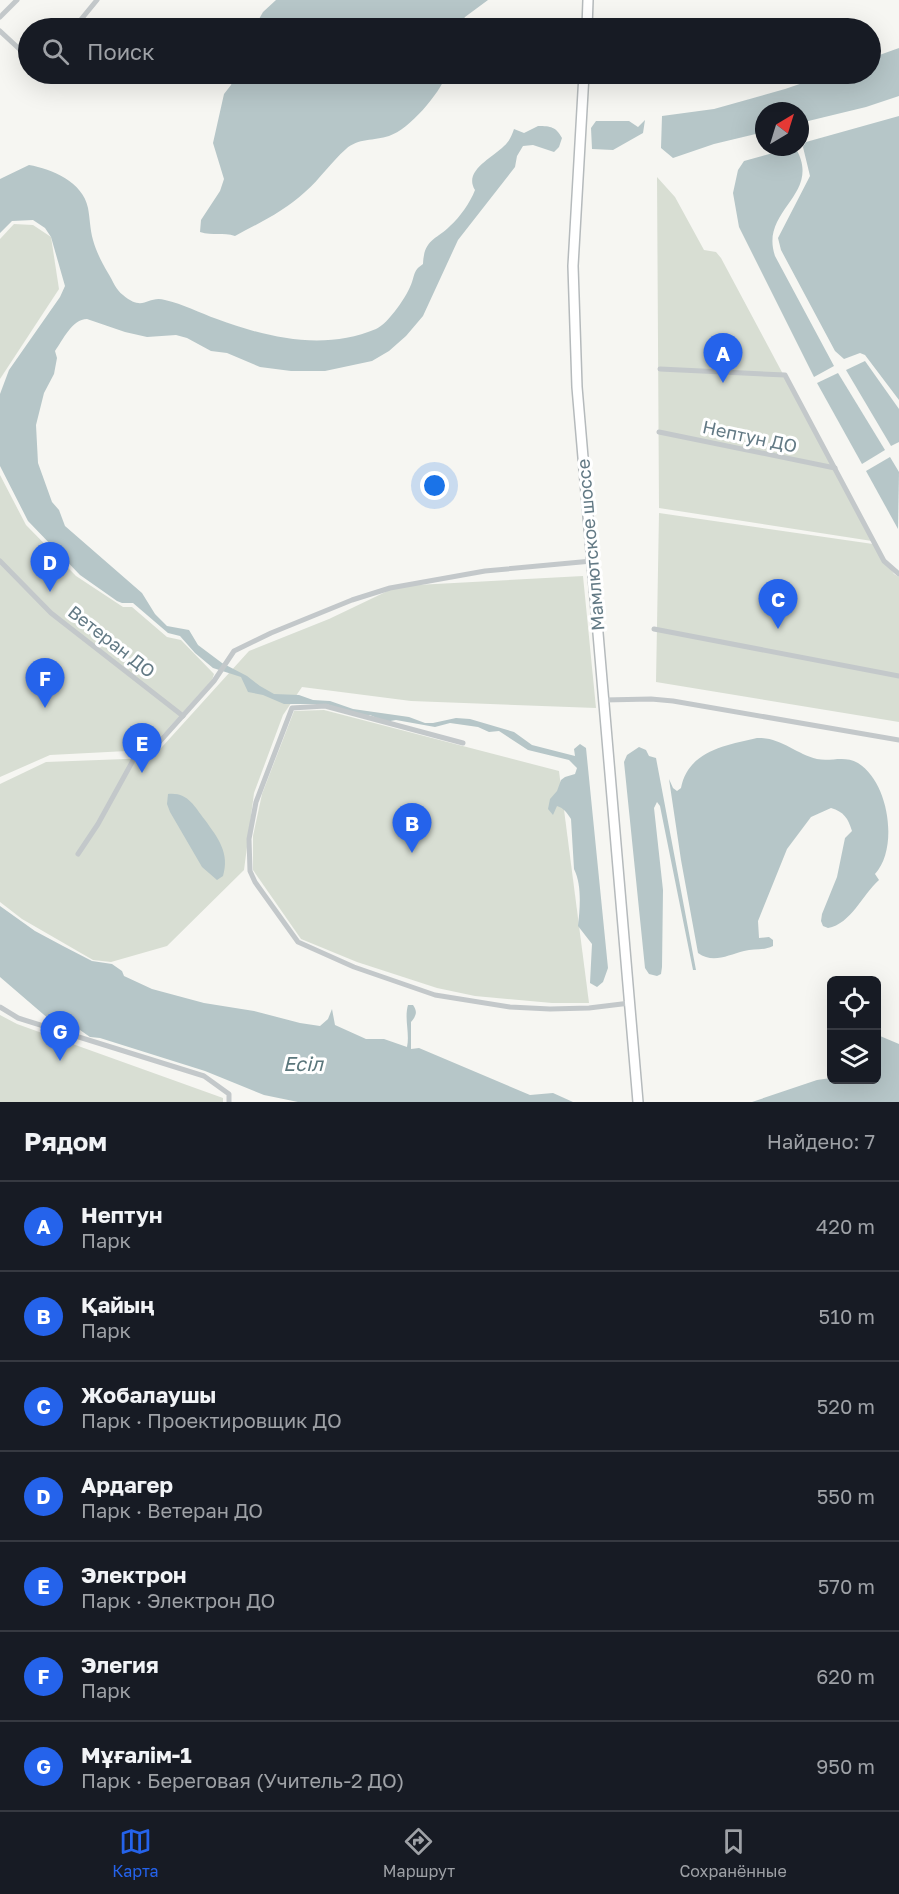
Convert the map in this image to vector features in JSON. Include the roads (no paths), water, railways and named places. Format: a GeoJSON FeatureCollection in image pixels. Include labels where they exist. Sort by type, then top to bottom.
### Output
{"type":"FeatureCollection","features":[{"type":"Feature","properties":{"kind":"highway"},"geometry":{"type":"LineString","coordinates":[[587,18],[588,0]]}},
{"type":"Feature","properties":{"kind":"highway","name":"Мамлютское шоссе"},"geometry":{"type":"LineString","coordinates":[[583,84],[573,266],[577,387],[638,1102]]}},
{"type":"Feature","properties":{"kind":"street"},"geometry":{"type":"LineString","coordinates":[[0,17],[17,0]]}},
{"type":"Feature","properties":{"kind":"street"},"geometry":{"type":"LineString","coordinates":[[82,18],[97,0]]}},
{"type":"Feature","properties":{"kind":"street"},"geometry":{"type":"LineString","coordinates":[[0,31],[18,48]]}},
{"type":"Feature","properties":{"kind":"street"},"geometry":{"type":"LineString","coordinates":[[660,369],[785,375],[884,561],[899,574]]}},
{"type":"Feature","properties":{"kind":"street","name":"Нептун ДО"},"geometry":{"type":"LineString","coordinates":[[658,432],[835,468]]}},
{"type":"Feature","properties":{"kind":"street","name":"Ветеран ДО"},"geometry":{"type":"LineString","coordinates":[[0,561],[51,614],[183,716]]}},
{"type":"Feature","properties":{"kind":"street"},"geometry":{"type":"LineString","coordinates":[[144,759],[214,681],[234,651],[271,633],[352,600],[390,588],[485,571],[592,561]]}},
{"type":"Feature","properties":{"kind":"street"},"geometry":{"type":"LineString","coordinates":[[654,629],[899,676]]}},
{"type":"Feature","properties":{"kind":"street"},"geometry":{"type":"LineString","coordinates":[[604,700],[673,701],[899,740]]}},
{"type":"Feature","properties":{"kind":"street"},"geometry":{"type":"LineString","coordinates":[[463,743],[325,706],[292,708],[259,792],[249,839],[250,871],[255,882],[298,942],[354,967],[403,985],[435,995],[510,1007],[589,1008],[630,1003]]}},
{"type":"Feature","properties":{"kind":"street"},"geometry":{"type":"LineString","coordinates":[[78,854],[98,824],[136,755]]}},
{"type":"Feature","properties":{"kind":"street"},"geometry":{"type":"LineString","coordinates":[[0,1007],[18,1018],[204,1076],[229,1095],[229,1102]]}},
{"type":"Feature","properties":{"kind":"water"},"geometry":{"type":"Polygon","coordinates":[[[276,0],[488,0],[464,18],[260,18],[276,0]]]}},
{"type":"Feature","properties":{"kind":"water"},"geometry":{"type":"Polygon","coordinates":[[[899,48],[899,96],[866,107],[809,121],[809,102],[755,102],[755,134],[714,144],[673,158],[661,148],[662,116],[714,109],[800,84],[881,84],[881,54],[899,48]]]}},
{"type":"Feature","properties":{"kind":"water"},"geometry":{"type":"Polygon","coordinates":[[[442,84],[431,101],[406,126],[389,136],[351,145],[297,199],[235,236],[200,232],[201,220],[220,191],[224,179],[213,143],[224,94],[231,85],[442,84]]]}},
{"type":"Feature","properties":{"kind":"water"},"geometry":{"type":"Polygon","coordinates":[[[899,116],[899,400],[865,355],[860,353],[844,359],[835,351],[781,250],[778,238],[810,176],[805,156],[809,156],[809,141],[899,116]]]}},
{"type":"Feature","properties":{"kind":"water"},"geometry":{"type":"Polygon","coordinates":[[[645,120],[643,133],[613,150],[592,149],[591,128],[596,121],[629,121],[638,127],[645,120]]]}},
{"type":"Feature","properties":{"kind":"water"},"geometry":{"type":"Polygon","coordinates":[[[538,126],[550,127],[558,131],[562,138],[559,147],[554,152],[533,145],[523,146],[517,156],[515,167],[458,240],[423,316],[389,351],[372,361],[325,371],[291,371],[260,367],[227,353],[211,351],[187,338],[176,335],[147,337],[87,319],[82,320],[68,331],[55,351],[57,358],[54,374],[44,393],[36,425],[38,463],[52,502],[59,510],[65,526],[142,593],[155,614],[167,626],[189,630],[198,645],[222,663],[274,694],[299,695],[313,700],[330,701],[353,709],[409,717],[425,723],[456,718],[470,719],[514,732],[532,745],[575,756],[574,749],[580,744],[586,748],[608,968],[603,982],[597,987],[590,983],[592,944],[578,926],[580,904],[577,875],[574,869],[571,819],[557,806],[553,815],[548,809],[550,799],[557,791],[561,780],[575,774],[577,768],[569,760],[528,750],[499,731],[489,732],[478,727],[450,723],[435,727],[396,720],[385,722],[370,715],[359,715],[326,704],[284,704],[263,695],[248,692],[241,677],[213,668],[180,636],[168,633],[133,603],[117,601],[80,575],[28,521],[0,466],[0,394],[9,370],[60,297],[65,286],[51,237],[45,228],[33,220],[12,221],[0,233],[0,179],[29,165],[47,170],[73,184],[85,199],[93,240],[101,261],[118,291],[130,300],[141,303],[165,300],[256,332],[316,341],[356,336],[381,326],[392,315],[410,288],[415,272],[423,264],[428,245],[454,222],[468,205],[475,190],[472,183],[476,171],[506,144],[514,129],[524,133],[538,126]]]}},
{"type":"Feature","properties":{"kind":"water"},"geometry":{"type":"Polygon","coordinates":[[[762,156],[799,156],[802,164],[802,178],[775,226],[772,240],[775,256],[834,366],[814,377],[739,227],[733,193],[738,170],[744,161],[762,156]]]}},
{"type":"Feature","properties":{"kind":"water"},"geometry":{"type":"Polygon","coordinates":[[[865,361],[899,409],[899,442],[891,446],[846,370],[865,361]]]}},
{"type":"Feature","properties":{"kind":"water"},"geometry":{"type":"Polygon","coordinates":[[[838,373],[885,450],[862,464],[817,383],[838,373]]]}},
{"type":"Feature","properties":{"kind":"water"},"geometry":{"type":"Polygon","coordinates":[[[890,457],[899,472],[898,529],[866,471],[890,457]]]}},
{"type":"Feature","properties":{"kind":"water"},"geometry":{"type":"Polygon","coordinates":[[[757,738],[773,740],[817,759],[848,759],[858,763],[869,772],[877,785],[887,816],[887,848],[875,874],[879,880],[843,921],[828,928],[823,926],[822,914],[837,877],[845,838],[852,831],[845,816],[831,808],[811,817],[787,849],[758,921],[759,938],[769,937],[773,940],[773,946],[721,958],[709,958],[698,953],[669,779],[677,791],[681,788],[691,766],[700,758],[721,747],[757,738]]]}},
{"type":"Feature","properties":{"kind":"water"},"geometry":{"type":"Polygon","coordinates":[[[639,747],[646,750],[649,756],[656,758],[696,970],[693,970],[660,806],[657,802],[654,808],[663,890],[661,974],[657,976],[649,974],[645,968],[624,762],[627,755],[639,747]]]}},
{"type":"Feature","properties":{"kind":"water"},"geometry":{"type":"Polygon","coordinates":[[[168,794],[181,795],[190,801],[222,846],[225,868],[223,876],[217,880],[202,867],[170,812],[167,804],[168,794]]]}},
{"type":"Feature","properties":{"kind":"water","name":"Есіл"},"geometry":{"type":"Polygon","coordinates":[[[0,906],[35,931],[92,961],[112,964],[122,971],[124,976],[152,989],[204,1003],[254,1011],[320,1026],[328,1019],[332,1009],[335,1025],[366,1039],[384,1039],[407,1047],[407,1010],[408,1005],[413,1005],[416,1012],[411,1022],[411,1049],[419,1048],[530,1095],[553,1093],[573,1102],[298,1102],[264,1095],[205,1071],[100,1038],[90,1037],[80,1030],[50,1020],[0,977],[0,906]]]}},
{"type":"Feature","properties":{"kind":"water"},"geometry":{"type":"Polygon","coordinates":[[[881,1036],[899,1044],[899,1102],[752,1102],[827,1079],[827,1084],[881,1084],[881,1036]]]}},
{"type":"Feature","properties":{"kind":"place","name":"Нептун"},"geometry":{"type":"Point","coordinates":[723,383]}},
{"type":"Feature","properties":{"kind":"place","name":"Ардагер"},"geometry":{"type":"Point","coordinates":[50,592]}},
{"type":"Feature","properties":{"kind":"place","name":"Жобалаушы"},"geometry":{"type":"Point","coordinates":[778,629]}},
{"type":"Feature","properties":{"kind":"place","name":"Элегия"},"geometry":{"type":"Point","coordinates":[45,708]}},
{"type":"Feature","properties":{"kind":"place","name":"Электрон"},"geometry":{"type":"Point","coordinates":[142,773]}},
{"type":"Feature","properties":{"kind":"place","name":"Қайың"},"geometry":{"type":"Point","coordinates":[412,853]}},
{"type":"Feature","properties":{"kind":"place","name":"Мұғалім-1"},"geometry":{"type":"Point","coordinates":[60,1061]}}]}
